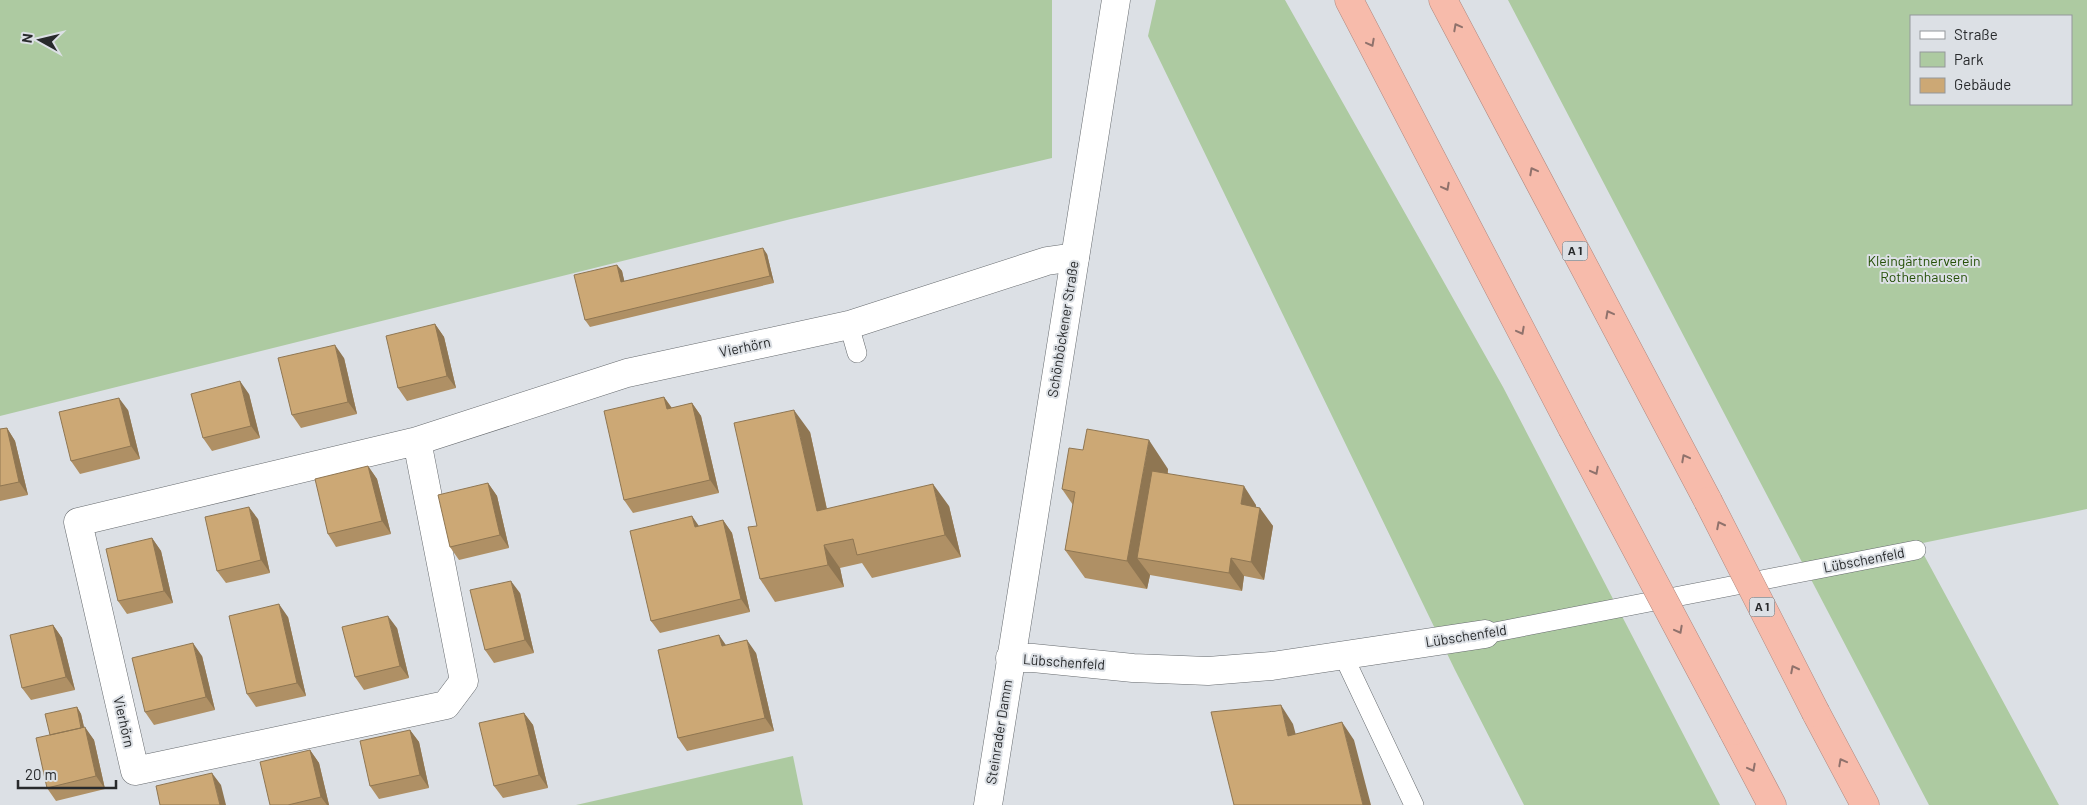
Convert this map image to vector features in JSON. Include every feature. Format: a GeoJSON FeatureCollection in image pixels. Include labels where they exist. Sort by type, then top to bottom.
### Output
{"type":"FeatureCollection","features":[{"type":"Feature","properties":{"kind":"highway"},"geometry":{"type":"LineString","coordinates":[[1348,0],[1772,805]]}},
{"type":"Feature","properties":{"kind":"highway","name":"A 1"},"geometry":{"type":"LineString","coordinates":[[1443,0],[1708,501],[1865,805]]}},
{"type":"Feature","properties":{"kind":"street","name":"Schönböckener Straße"},"geometry":{"type":"LineString","coordinates":[[1010,658],[1116,0]]}},
{"type":"Feature","properties":{"kind":"street","name":"Vierhörn"},"geometry":{"type":"LineString","coordinates":[[417,441],[464,680],[446,705],[135,771],[78,522],[417,441],[627,373],[849,325],[1047,261],[1075,257]]}},
{"type":"Feature","properties":{"kind":"street","name":"Lübschenfeld"},"geometry":{"type":"LineString","coordinates":[[1010,658],[1033,658],[1133,668],[1208,671],[1272,666],[1485,634]]}},
{"type":"Feature","properties":{"kind":"street","name":"Steinrader Damm"},"geometry":{"type":"LineString","coordinates":[[988,805],[1010,658]]}},
{"type":"Feature","properties":{"kind":"lane"},"geometry":{"type":"LineString","coordinates":[[849,325],[857,353]]}},
{"type":"Feature","properties":{"kind":"lane","name":"Lübschenfeld"},"geometry":{"type":"LineString","coordinates":[[1485,634],[1916,550]]}},
{"type":"Feature","properties":{"kind":"lane"},"geometry":{"type":"LineString","coordinates":[[1343,655],[1414,805]]}},
{"type":"Feature","properties":{"kind":"green space"},"geometry":{"type":"Polygon","coordinates":[[[0,0],[1052,0],[1052,158],[791,219],[0,416],[0,0]]]}},
{"type":"Feature","properties":{"kind":"green space"},"geometry":{"type":"Polygon","coordinates":[[[1156,0],[1285,0],[1503,387],[1720,805],[1524,805],[1455,670],[1148,36],[1156,0]]]}},
{"type":"Feature","properties":{"kind":"green space","name":"Kleingärtnerverein Rothenhausen"},"geometry":{"type":"Polygon","coordinates":[[[1508,0],[2087,0],[2087,509],[1918,544],[2059,805],[1929,805],[1508,0]]]}},
{"type":"Feature","properties":{"kind":"green space"},"geometry":{"type":"Polygon","coordinates":[[[793,756],[803,805],[576,805],[793,756]]]}},
{"type":"Feature","properties":{"kind":"building"},"geometry":{"type":"Polygon","coordinates":[[[763,248],[770,276],[585,320],[574,275],[617,265],[621,282],[763,248]]]}},
{"type":"Feature","properties":{"kind":"building"},"geometry":{"type":"Polygon","coordinates":[[[435,324],[447,376],[398,388],[386,336],[435,324]]]}},
{"type":"Feature","properties":{"kind":"building"},"geometry":{"type":"Polygon","coordinates":[[[335,345],[348,402],[292,415],[278,358],[335,345]]]}},
{"type":"Feature","properties":{"kind":"building"},"geometry":{"type":"Polygon","coordinates":[[[240,381],[251,426],[203,438],[191,394],[240,381]]]}},
{"type":"Feature","properties":{"kind":"building"},"geometry":{"type":"Polygon","coordinates":[[[664,397],[667,409],[692,403],[710,480],[624,500],[604,411],[664,397]]]}},
{"type":"Feature","properties":{"kind":"building"},"geometry":{"type":"Polygon","coordinates":[[[119,398],[131,446],[71,461],[59,412],[119,398]]]}},
{"type":"Feature","properties":{"kind":"building"},"geometry":{"type":"Polygon","coordinates":[[[794,410],[817,511],[933,484],[945,535],[857,555],[853,539],[824,545],[828,565],[760,579],[748,527],[757,526],[734,423],[794,410]]]}},
{"type":"Feature","properties":{"kind":"building"},"geometry":{"type":"Polygon","coordinates":[[[7,428],[19,482],[0,486],[0,429],[7,428]]]}},
{"type":"Feature","properties":{"kind":"building"},"geometry":{"type":"Polygon","coordinates":[[[1087,429],[1149,440],[1127,561],[1065,550],[1075,492],[1062,489],[1069,448],[1083,450],[1087,429]]]}},
{"type":"Feature","properties":{"kind":"building"},"geometry":{"type":"Polygon","coordinates":[[[368,466],[382,521],[328,534],[315,479],[368,466]]]}},
{"type":"Feature","properties":{"kind":"building"},"geometry":{"type":"Polygon","coordinates":[[[1152,471],[1244,486],[1241,504],[1260,508],[1251,562],[1231,558],[1229,573],[1137,558],[1152,471]]]}},
{"type":"Feature","properties":{"kind":"building"},"geometry":{"type":"Polygon","coordinates":[[[488,483],[500,535],[450,547],[438,495],[488,483]]]}},
{"type":"Feature","properties":{"kind":"building"},"geometry":{"type":"Polygon","coordinates":[[[249,507],[261,560],[217,571],[205,517],[249,507]]]}},
{"type":"Feature","properties":{"kind":"building"},"geometry":{"type":"Polygon","coordinates":[[[692,516],[695,527],[723,520],[741,599],[651,621],[630,531],[692,516]]]}},
{"type":"Feature","properties":{"kind":"building"},"geometry":{"type":"Polygon","coordinates":[[[152,538],[164,591],[118,601],[106,549],[152,538]]]}},
{"type":"Feature","properties":{"kind":"building"},"geometry":{"type":"Polygon","coordinates":[[[511,581],[525,640],[485,650],[470,590],[511,581]]]}},
{"type":"Feature","properties":{"kind":"building"},"geometry":{"type":"Polygon","coordinates":[[[279,604],[297,683],[247,694],[229,616],[279,604]]]}},
{"type":"Feature","properties":{"kind":"building"},"geometry":{"type":"Polygon","coordinates":[[[388,616],[400,666],[355,677],[342,627],[388,616]]]}},
{"type":"Feature","properties":{"kind":"building"},"geometry":{"type":"Polygon","coordinates":[[[53,625],[66,677],[22,688],[10,635],[53,625]]]}},
{"type":"Feature","properties":{"kind":"building"},"geometry":{"type":"Polygon","coordinates":[[[719,635],[722,646],[747,640],[765,718],[678,738],[658,650],[719,635]]]}},
{"type":"Feature","properties":{"kind":"building"},"geometry":{"type":"Polygon","coordinates":[[[193,643],[206,697],[145,712],[132,658],[193,643]]]}},
{"type":"Feature","properties":{"kind":"building"},"geometry":{"type":"Polygon","coordinates":[[[1281,705],[1288,736],[1342,722],[1363,805],[1234,805],[1211,712],[1281,705]]]}},
{"type":"Feature","properties":{"kind":"building"},"geometry":{"type":"Polygon","coordinates":[[[77,707],[81,728],[50,735],[45,714],[77,707]]]}},
{"type":"Feature","properties":{"kind":"building"},"geometry":{"type":"Polygon","coordinates":[[[524,713],[539,775],[494,786],[479,723],[524,713]]]}},
{"type":"Feature","properties":{"kind":"building"},"geometry":{"type":"Polygon","coordinates":[[[85,727],[96,776],[47,788],[36,738],[85,727]]]}},
{"type":"Feature","properties":{"kind":"building"},"geometry":{"type":"Polygon","coordinates":[[[410,730],[420,775],[370,786],[360,741],[410,730]]]}},
{"type":"Feature","properties":{"kind":"building"},"geometry":{"type":"Polygon","coordinates":[[[310,750],[321,797],[288,805],[270,805],[260,762],[310,750]]]}},
{"type":"Feature","properties":{"kind":"building"},"geometry":{"type":"Polygon","coordinates":[[[212,773],[220,805],[160,805],[156,786],[212,773]]]}}]}
